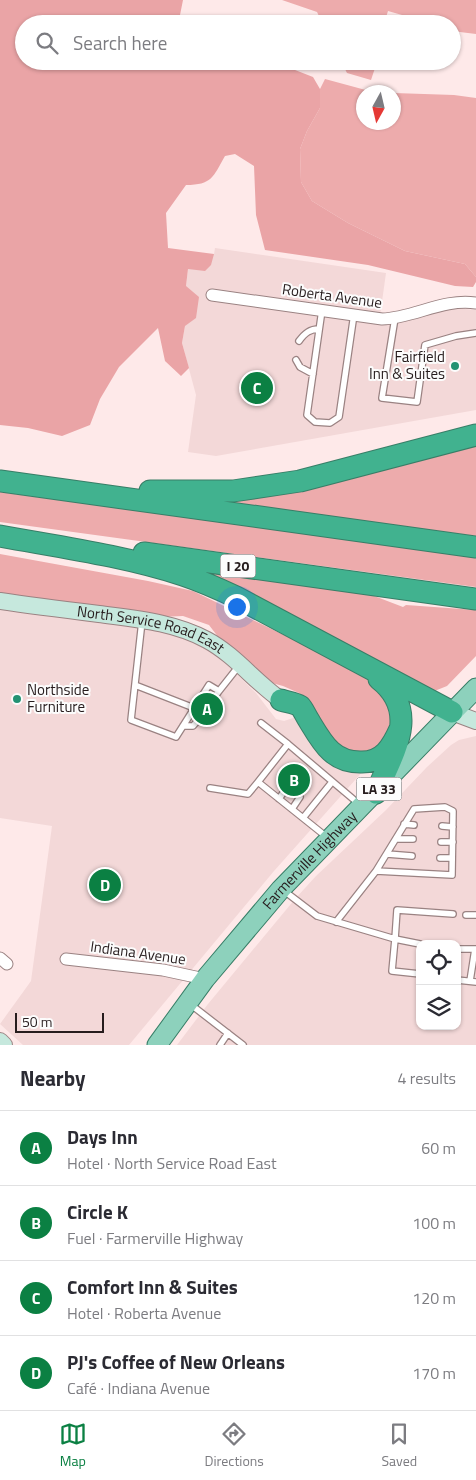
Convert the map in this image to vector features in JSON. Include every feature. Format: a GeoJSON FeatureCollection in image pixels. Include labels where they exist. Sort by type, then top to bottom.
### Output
{"type":"FeatureCollection","features":[{"type":"Feature","properties":{"kind":"highway"},"geometry":{"type":"LineString","coordinates":[[90,495],[140,491],[234,491],[300,482],[476,435]]}},
{"type":"Feature","properties":{"kind":"highway"},"geometry":{"type":"LineString","coordinates":[[0,481],[90,495],[476,547]]}},
{"type":"Feature","properties":{"kind":"highway"},"geometry":{"type":"LineString","coordinates":[[0,534],[144,565],[204,583],[236,597],[452,712]]}},
{"type":"Feature","properties":{"kind":"highway","name":"I 20"},"geometry":{"type":"LineString","coordinates":[[0,534],[476,598]]}},
{"type":"Feature","properties":{"kind":"highway"},"geometry":{"type":"LineString","coordinates":[[359,663],[385,684],[394,694],[400,705],[402,717],[396,745],[369,800]]}},
{"type":"Feature","properties":{"kind":"highway"},"geometry":{"type":"LineString","coordinates":[[281,700],[300,706],[322,741],[339,758],[347,761],[364,762],[381,758],[394,744],[400,729]]}},
{"type":"Feature","properties":{"kind":"main road","name":"Farmerville Highway"},"geometry":{"type":"LineString","coordinates":[[157,1045],[205,979],[281,889],[476,688]]}},
{"type":"Feature","properties":{"kind":"street","name":"Roberta Avenue"},"geometry":{"type":"LineString","coordinates":[[212,295],[382,319],[395,318],[451,303],[476,303]]}},
{"type":"Feature","properties":{"kind":"street","name":"North Service Road East"},"geometry":{"type":"LineString","coordinates":[[0,602],[142,620],[174,627],[208,640],[227,653],[281,700]]}},
{"type":"Feature","properties":{"kind":"street"},"geometry":{"type":"LineString","coordinates":[[452,712],[476,721]]}},
{"type":"Feature","properties":{"kind":"street","name":"Indiana Avenue"},"geometry":{"type":"LineString","coordinates":[[66,959],[163,970],[205,979]]}},
{"type":"Feature","properties":{"kind":"street"},"geometry":{"type":"LineString","coordinates":[[0,1041],[4,1045]]}},
{"type":"Feature","properties":{"kind":"lane"},"geometry":{"type":"LineString","coordinates":[[322,310],[307,415],[315,422],[330,424],[339,418],[354,314]]}},
{"type":"Feature","properties":{"kind":"lane"},"geometry":{"type":"LineString","coordinates":[[395,318],[382,398],[417,402],[425,345],[456,336],[476,333]]}},
{"type":"Feature","properties":{"kind":"lane"},"geometry":{"type":"LineString","coordinates":[[299,341],[303,335],[312,329],[319,329]]}},
{"type":"Feature","properties":{"kind":"lane"},"geometry":{"type":"LineString","coordinates":[[296,360],[300,367],[313,374]]}},
{"type":"Feature","properties":{"kind":"lane"},"geometry":{"type":"LineString","coordinates":[[142,620],[131,720],[176,737],[209,685],[219,691]]}},
{"type":"Feature","properties":{"kind":"lane"},"geometry":{"type":"LineString","coordinates":[[210,704],[240,665]]}},
{"type":"Feature","properties":{"kind":"lane"},"geometry":{"type":"LineString","coordinates":[[135,685],[194,708]]}},
{"type":"Feature","properties":{"kind":"lane"},"geometry":{"type":"LineString","coordinates":[[183,726],[193,726],[199,718]]}},
{"type":"Feature","properties":{"kind":"lane"},"geometry":{"type":"LineString","coordinates":[[261,723],[288,744],[305,763],[317,772],[332,782],[369,800]]}},
{"type":"Feature","properties":{"kind":"lane"},"geometry":{"type":"LineString","coordinates":[[210,788],[248,794],[288,744]]}},
{"type":"Feature","properties":{"kind":"lane"},"geometry":{"type":"LineString","coordinates":[[258,782],[330,839]]}},
{"type":"Feature","properties":{"kind":"lane"},"geometry":{"type":"LineString","coordinates":[[303,818],[332,782]]}},
{"type":"Feature","properties":{"kind":"lane"},"geometry":{"type":"LineString","coordinates":[[280,799],[287,787]]}},
{"type":"Feature","properties":{"kind":"lane"},"geometry":{"type":"LineString","coordinates":[[292,809],[300,797]]}},
{"type":"Feature","properties":{"kind":"lane"},"geometry":{"type":"LineString","coordinates":[[336,922],[376,871],[414,809],[445,807],[453,811],[452,875],[376,871]]}},
{"type":"Feature","properties":{"kind":"lane"},"geometry":{"type":"LineString","coordinates":[[404,824],[414,824]]}},
{"type":"Feature","properties":{"kind":"lane"},"geometry":{"type":"LineString","coordinates":[[442,826],[453,827]]}},
{"type":"Feature","properties":{"kind":"lane"},"geometry":{"type":"LineString","coordinates":[[396,839],[413,840]]}},
{"type":"Feature","properties":{"kind":"lane"},"geometry":{"type":"LineString","coordinates":[[441,842],[453,842]]}},
{"type":"Feature","properties":{"kind":"lane"},"geometry":{"type":"LineString","coordinates":[[387,854],[412,856]]}},
{"type":"Feature","properties":{"kind":"lane"},"geometry":{"type":"LineString","coordinates":[[440,858],[452,858]]}},
{"type":"Feature","properties":{"kind":"lane"},"geometry":{"type":"LineString","coordinates":[[281,889],[317,916],[395,939],[416,943]]}},
{"type":"Feature","properties":{"kind":"lane"},"geometry":{"type":"LineString","coordinates":[[416,973],[392,970],[397,910],[453,914]]}},
{"type":"Feature","properties":{"kind":"lane"},"geometry":{"type":"LineString","coordinates":[[466,915],[476,915]]}},
{"type":"Feature","properties":{"kind":"lane"},"geometry":{"type":"LineString","coordinates":[[461,949],[476,949],[473,982]]}},
{"type":"Feature","properties":{"kind":"lane"},"geometry":{"type":"LineString","coordinates":[[188,1002],[243,1045]]}},
{"type":"Feature","properties":{"kind":"lane"},"geometry":{"type":"LineString","coordinates":[[220,1045],[228,1033]]}},
{"type":"Feature","properties":{"kind":"shaded area"},"geometry":{"type":"Polygon","coordinates":[[[0,0],[183,0],[180,15],[15,15],[15,70],[295,70],[313,77],[320,89],[320,108],[307,131],[300,149],[301,182],[312,201],[348,223],[405,251],[465,264],[476,277],[473,287],[455,286],[368,265],[265,250],[256,215],[254,166],[235,154],[225,156],[214,174],[207,181],[195,185],[186,185],[166,213],[168,248],[214,254],[211,265],[205,271],[188,269],[186,286],[199,297],[196,318],[185,326],[182,343],[189,368],[181,376],[165,361],[158,328],[119,367],[100,399],[90,425],[62,436],[28,428],[0,425],[0,0]]]}},
{"type":"Feature","properties":{"kind":"shaded area"},"geometry":{"type":"Polygon","coordinates":[[[282,0],[476,0],[476,34],[461,32],[461,15],[402,15],[388,11],[387,15],[318,15],[317,12],[282,0]]]}},
{"type":"Feature","properties":{"kind":"shaded area"},"geometry":{"type":"Polygon","coordinates":[[[346,70],[374,70],[371,80],[347,73],[346,70]]]}},
{"type":"Feature","properties":{"kind":"shaded area"},"geometry":{"type":"Polygon","coordinates":[[[325,79],[356,87],[356,130],[401,130],[401,93],[454,95],[476,98],[476,277],[465,264],[405,251],[348,223],[312,201],[301,182],[300,149],[307,131],[320,108],[320,89],[325,79]]]}},
{"type":"Feature","properties":{"kind":"shaded area"},"geometry":{"type":"Polygon","coordinates":[[[215,248],[386,273],[379,323],[454,308],[476,310],[476,410],[216,456],[188,452],[196,395],[182,343],[185,326],[188,269],[214,254],[215,248]]]}},
{"type":"Feature","properties":{"kind":"shaded area"},"geometry":{"type":"Polygon","coordinates":[[[476,443],[476,536],[224,502],[476,443]]]}},
{"type":"Feature","properties":{"kind":"shaded area"},"geometry":{"type":"Polygon","coordinates":[[[0,492],[476,557],[476,587],[0,522],[0,492]]]}},
{"type":"Feature","properties":{"kind":"shaded area"},"geometry":{"type":"Polygon","coordinates":[[[0,554],[193,591],[360,672],[384,687],[395,724],[382,752],[344,757],[306,706],[299,693],[272,683],[222,642],[209,625],[183,616],[160,617],[0,594],[0,554]]]}},
{"type":"Feature","properties":{"kind":"shaded area"},"geometry":{"type":"Polygon","coordinates":[[[201,571],[369,594],[403,607],[406,605],[476,610],[476,656],[447,686],[432,692],[201,571]]]}},
{"type":"Feature","properties":{"kind":"shaded area"},"geometry":{"type":"Polygon","coordinates":[[[0,607],[148,627],[191,642],[212,652],[223,661],[256,693],[276,719],[284,721],[293,718],[298,713],[364,770],[274,871],[129,1045],[23,1045],[0,1024],[31,981],[52,826],[0,818],[0,607]]]}},
{"type":"Feature","properties":{"kind":"shaded area"},"geometry":{"type":"Polygon","coordinates":[[[476,736],[476,1045],[177,1045],[208,1004],[316,876],[451,745],[459,740],[476,736]]]}},
{"type":"Feature","properties":{"kind":"place","name":"Fairfield Inn & Suites"},"geometry":{"type":"Point","coordinates":[455,366]}},
{"type":"Feature","properties":{"kind":"place","name":"Comfort Inn & Suites"},"geometry":{"type":"Point","coordinates":[257,388]}},
{"type":"Feature","properties":{"kind":"place","name":"Northside Furniture"},"geometry":{"type":"Point","coordinates":[17,699]}},
{"type":"Feature","properties":{"kind":"place","name":"Days Inn"},"geometry":{"type":"Point","coordinates":[207,709]}},
{"type":"Feature","properties":{"kind":"place","name":"Circle K"},"geometry":{"type":"Point","coordinates":[294,780]}},
{"type":"Feature","properties":{"kind":"place","name":"PJ's Coffee of New Orleans"},"geometry":{"type":"Point","coordinates":[105,885]}}]}
